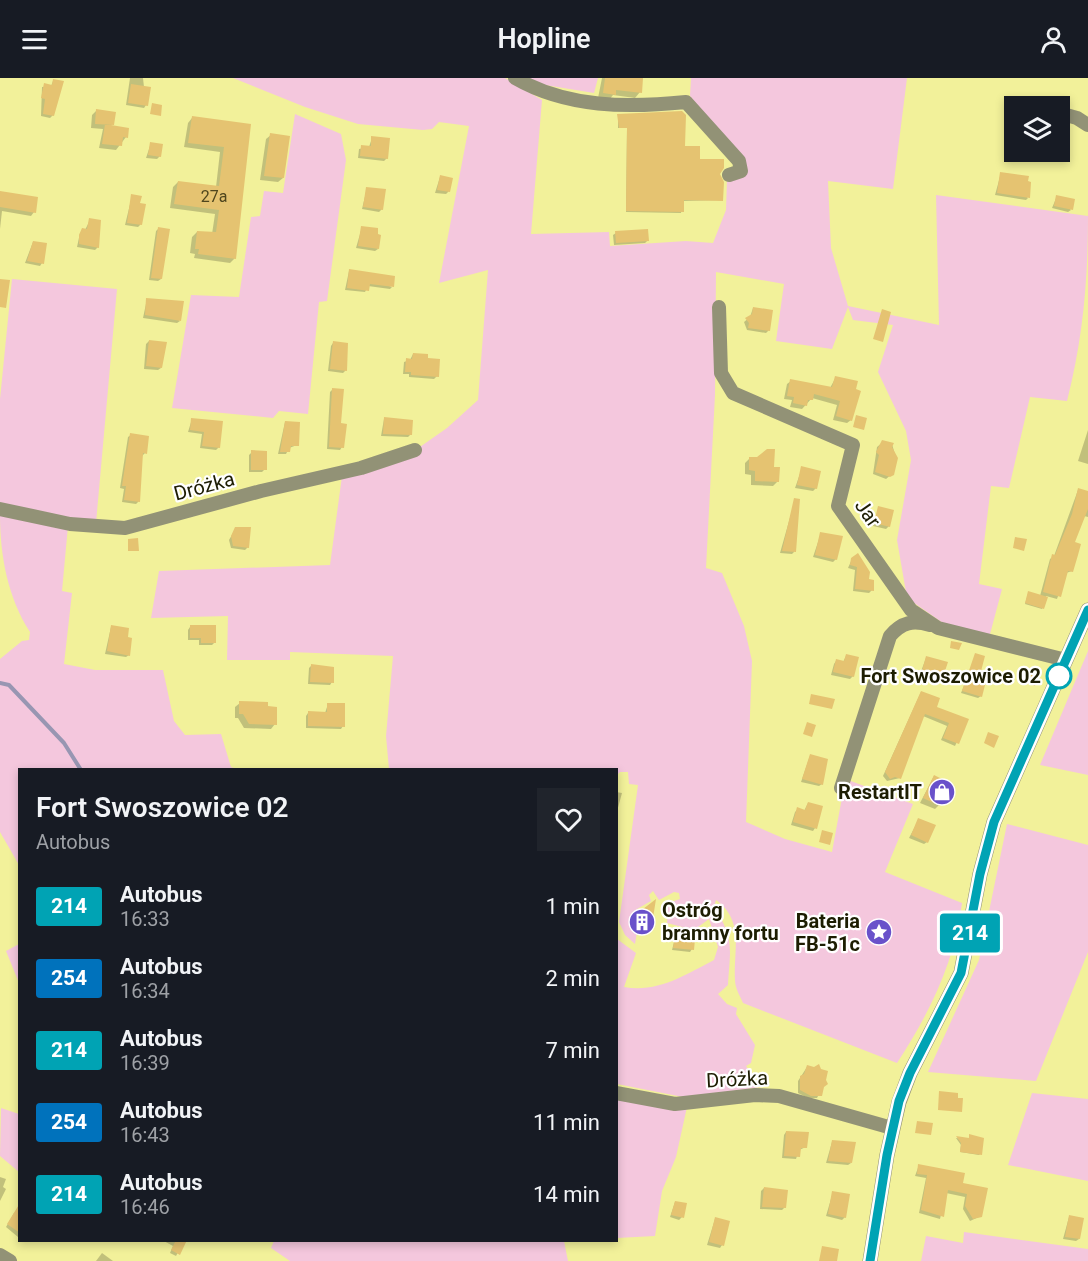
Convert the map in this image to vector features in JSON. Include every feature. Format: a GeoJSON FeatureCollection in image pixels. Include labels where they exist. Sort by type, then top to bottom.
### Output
{"type":"FeatureCollection","features":[{"type":"Feature","properties":{"kind":"street"},"geometry":{"type":"LineString","coordinates":[[515,78],[562,99],[608,104],[686,102],[739,161],[741,171],[729,175]]}},
{"type":"Feature","properties":{"kind":"street"},"geometry":{"type":"LineString","coordinates":[[1070,118],[1088,125]]}},
{"type":"Feature","properties":{"kind":"street","name":"Jar"},"geometry":{"type":"LineString","coordinates":[[719,307],[721,374],[733,393],[853,445],[838,506],[911,610],[938,628],[1066,660]]}},
{"type":"Feature","properties":{"kind":"street","name":"Dróżka"},"geometry":{"type":"LineString","coordinates":[[0,509],[70,524],[125,528],[261,491],[361,468],[415,450]]}},
{"type":"Feature","properties":{"kind":"street"},"geometry":{"type":"LineString","coordinates":[[870,1261],[892,1128],[910,1073],[961,973],[980,874],[994,822],[1088,610]]}},
{"type":"Feature","properties":{"kind":"street"},"geometry":{"type":"LineString","coordinates":[[841,788],[890,636],[899,626],[917,621],[938,628]]}},
{"type":"Feature","properties":{"kind":"street","name":"Dróżka"},"geometry":{"type":"LineString","coordinates":[[618,1093],[675,1104],[725,1097],[779,1096],[892,1128]]}},
{"type":"Feature","properties":{"kind":"street"},"geometry":{"type":"LineString","coordinates":[[0,1255],[10,1261]]}},
{"type":"Feature","properties":{"kind":"shaded area"},"geometry":{"type":"Polygon","coordinates":[[[233,78],[505,78],[542,100],[531,234],[609,232],[610,246],[686,241],[713,243],[726,210],[727,179],[745,167],[690,96],[691,78],[907,78],[893,189],[828,181],[831,248],[848,306],[939,325],[936,195],[1088,216],[1084,309],[1067,401],[1030,397],[1009,488],[991,486],[979,584],[1002,589],[989,638],[950,628],[907,598],[897,540],[911,460],[906,431],[878,372],[893,325],[853,320],[848,307],[832,349],[776,341],[784,284],[716,272],[715,395],[706,568],[722,573],[744,626],[752,661],[746,822],[785,839],[832,852],[843,792],[848,780],[913,804],[885,872],[962,903],[959,925],[939,987],[920,1026],[897,1063],[743,1003],[735,983],[736,937],[734,927],[725,908],[716,900],[714,907],[721,918],[730,944],[728,985],[718,994],[727,1004],[737,1008],[736,1014],[755,1045],[751,1063],[746,1066],[760,1087],[688,1098],[618,1084],[618,940],[636,953],[624,987],[636,988],[660,985],[714,960],[718,947],[709,919],[694,930],[667,923],[668,903],[680,899],[679,893],[674,892],[659,900],[653,891],[649,895],[651,901],[637,909],[633,917],[637,932],[635,944],[625,935],[619,922],[638,785],[629,784],[628,772],[618,774],[618,768],[389,768],[386,736],[393,656],[290,652],[290,660],[227,660],[228,616],[151,618],[159,571],[330,565],[342,476],[417,449],[447,428],[478,400],[488,270],[439,283],[469,126],[439,122],[432,129],[423,130],[358,124],[305,107],[233,78]]]}},
{"type":"Feature","properties":{"kind":"shaded area"},"geometry":{"type":"Polygon","coordinates":[[[529,78],[598,78],[594,93],[539,84],[529,78]]]}},
{"type":"Feature","properties":{"kind":"shaded area"},"geometry":{"type":"Polygon","coordinates":[[[295,114],[341,134],[346,160],[327,301],[319,302],[308,414],[279,411],[273,418],[172,408],[191,295],[239,297],[251,217],[260,216],[264,191],[283,193],[295,114]]]}},
{"type":"Feature","properties":{"kind":"shaded area"},"geometry":{"type":"Polygon","coordinates":[[[12,279],[117,289],[96,523],[0,503],[0,399],[12,279]]]}},
{"type":"Feature","properties":{"kind":"shaded area"},"geometry":{"type":"Polygon","coordinates":[[[0,515],[68,526],[62,591],[72,593],[64,664],[95,670],[163,670],[174,721],[185,735],[221,734],[231,767],[234,768],[18,768],[18,863],[0,832],[0,659],[22,641],[29,640],[30,632],[11,591],[2,546],[0,515]]]}},
{"type":"Feature","properties":{"kind":"shaded area"},"geometry":{"type":"Polygon","coordinates":[[[1088,651],[1088,775],[1040,765],[1088,651]]]}},
{"type":"Feature","properties":{"kind":"shaded area"},"geometry":{"type":"Polygon","coordinates":[[[1007,824],[1088,845],[1088,952],[1036,1081],[928,1072],[979,960],[1007,824]]]}},
{"type":"Feature","properties":{"kind":"shaded area"},"geometry":{"type":"Polygon","coordinates":[[[18,945],[18,981],[6,951],[18,945]]]}},
{"type":"Feature","properties":{"kind":"shaded area"},"geometry":{"type":"Polygon","coordinates":[[[1032,1093],[1088,1099],[1088,1181],[1008,1165],[1032,1093]]]}},
{"type":"Feature","properties":{"kind":"shaded area"},"geometry":{"type":"Polygon","coordinates":[[[618,1097],[687,1107],[676,1157],[662,1191],[655,1236],[618,1238],[618,1097]]]}},
{"type":"Feature","properties":{"kind":"shaded area"},"geometry":{"type":"Polygon","coordinates":[[[1,1108],[18,1114],[18,1171],[0,1156],[1,1108]]]}},
{"type":"Feature","properties":{"kind":"shaded area"},"geometry":{"type":"Polygon","coordinates":[[[964,1232],[1088,1249],[1088,1261],[921,1261],[926,1236],[963,1243],[964,1232]]]}},
{"type":"Feature","properties":{"kind":"shaded area"},"geometry":{"type":"Polygon","coordinates":[[[274,1242],[564,1242],[568,1261],[290,1261],[271,1248],[274,1242]]]}},
{"type":"Feature","properties":{"kind":"building"},"geometry":{"type":"Polygon","coordinates":[[[605,78],[643,78],[642,93],[616,90],[616,95],[603,93],[605,78]]]}},
{"type":"Feature","properties":{"kind":"building"},"geometry":{"type":"Polygon","coordinates":[[[53,79],[64,81],[54,116],[43,114],[45,99],[41,98],[44,83],[52,85],[53,79]]]}},
{"type":"Feature","properties":{"kind":"building"},"geometry":{"type":"Polygon","coordinates":[[[131,84],[151,87],[148,106],[128,103],[131,84]]]}},
{"type":"Feature","properties":{"kind":"building"},"geometry":{"type":"Polygon","coordinates":[[[152,103],[162,105],[161,116],[150,114],[152,103]]]}},
{"type":"Feature","properties":{"kind":"building"},"geometry":{"type":"Polygon","coordinates":[[[96,109],[116,112],[114,125],[95,124],[96,109]]]}},
{"type":"Feature","properties":{"kind":"building"},"geometry":{"type":"Polygon","coordinates":[[[682,111],[686,115],[685,146],[700,146],[700,159],[724,159],[724,168],[720,174],[724,182],[723,201],[684,200],[684,212],[626,211],[627,128],[619,128],[617,114],[682,111]]]}},
{"type":"Feature","properties":{"kind":"building"},"geometry":{"type":"Polygon","coordinates":[[[192,116],[251,124],[236,259],[198,254],[199,249],[195,249],[197,231],[216,232],[219,210],[174,204],[178,181],[219,186],[224,147],[188,143],[192,116]]]}},
{"type":"Feature","properties":{"kind":"building"},"geometry":{"type":"Polygon","coordinates":[[[105,124],[129,128],[128,138],[123,137],[122,146],[102,144],[105,124]]]}},
{"type":"Feature","properties":{"kind":"building"},"geometry":{"type":"Polygon","coordinates":[[[270,133],[290,136],[284,178],[264,176],[270,133]]]}},
{"type":"Feature","properties":{"kind":"building"},"geometry":{"type":"Polygon","coordinates":[[[371,136],[390,138],[388,159],[360,156],[361,145],[371,146],[371,136]]]}},
{"type":"Feature","properties":{"kind":"building"},"geometry":{"type":"Polygon","coordinates":[[[150,142],[163,144],[161,157],[148,155],[150,142]]]}},
{"type":"Feature","properties":{"kind":"building"},"geometry":{"type":"Polygon","coordinates":[[[1000,172],[1029,176],[1030,198],[997,193],[1000,172]]]}},
{"type":"Feature","properties":{"kind":"building"},"geometry":{"type":"Polygon","coordinates":[[[440,175],[453,178],[450,192],[437,190],[440,175]]]}},
{"type":"Feature","properties":{"kind":"building"},"geometry":{"type":"Polygon","coordinates":[[[366,187],[386,189],[383,210],[363,207],[366,187]]]}},
{"type":"Feature","properties":{"kind":"building"},"geometry":{"type":"Polygon","coordinates":[[[0,191],[38,197],[36,213],[0,207],[0,191]]]}},
{"type":"Feature","properties":{"kind":"building"},"geometry":{"type":"Polygon","coordinates":[[[131,194],[142,196],[140,203],[146,204],[142,225],[127,223],[131,194]]]}},
{"type":"Feature","properties":{"kind":"building"},"geometry":{"type":"Polygon","coordinates":[[[1056,195],[1075,199],[1073,210],[1054,206],[1056,195]]]}},
{"type":"Feature","properties":{"kind":"building"},"geometry":{"type":"Polygon","coordinates":[[[89,218],[101,220],[99,248],[79,244],[79,235],[82,228],[87,229],[89,218]]]}},
{"type":"Feature","properties":{"kind":"building"},"geometry":{"type":"Polygon","coordinates":[[[361,226],[378,228],[378,234],[381,235],[379,249],[358,246],[361,226]]]}},
{"type":"Feature","properties":{"kind":"building"},"geometry":{"type":"Polygon","coordinates":[[[158,227],[170,229],[162,279],[151,278],[158,227]]]}},
{"type":"Feature","properties":{"kind":"building"},"geometry":{"type":"Polygon","coordinates":[[[648,229],[649,241],[616,243],[615,231],[648,229]]]}},
{"type":"Feature","properties":{"kind":"building"},"geometry":{"type":"Polygon","coordinates":[[[33,241],[47,243],[44,264],[27,261],[33,241]]]}},
{"type":"Feature","properties":{"kind":"building"},"geometry":{"type":"Polygon","coordinates":[[[349,269],[395,276],[394,287],[370,284],[369,291],[347,288],[349,269]]]}},
{"type":"Feature","properties":{"kind":"building"},"geometry":{"type":"Polygon","coordinates":[[[0,279],[10,280],[6,308],[0,307],[0,279]]]}},
{"type":"Feature","properties":{"kind":"building"},"geometry":{"type":"Polygon","coordinates":[[[146,298],[184,301],[181,321],[145,315],[146,298]]]}},
{"type":"Feature","properties":{"kind":"building"},"geometry":{"type":"Polygon","coordinates":[[[753,307],[773,310],[770,331],[748,328],[749,323],[745,318],[752,314],[753,307]]]}},
{"type":"Feature","properties":{"kind":"building"},"geometry":{"type":"Polygon","coordinates":[[[882,309],[891,312],[883,342],[873,339],[882,309]]]}},
{"type":"Feature","properties":{"kind":"building"},"geometry":{"type":"Polygon","coordinates":[[[149,340],[167,342],[162,368],[146,366],[149,340]]]}},
{"type":"Feature","properties":{"kind":"building"},"geometry":{"type":"Polygon","coordinates":[[[333,341],[348,343],[347,371],[330,369],[333,341]]]}},
{"type":"Feature","properties":{"kind":"building"},"geometry":{"type":"Polygon","coordinates":[[[413,353],[428,354],[428,358],[440,359],[439,377],[411,375],[411,372],[405,372],[406,358],[412,359],[413,353]]]}},
{"type":"Feature","properties":{"kind":"building"},"geometry":{"type":"Polygon","coordinates":[[[835,376],[858,381],[856,389],[861,391],[852,421],[836,416],[840,401],[814,394],[813,400],[808,400],[807,406],[793,403],[794,397],[787,396],[790,379],[832,387],[835,376]]]}},
{"type":"Feature","properties":{"kind":"building"},"geometry":{"type":"Polygon","coordinates":[[[332,388],[344,389],[341,423],[347,424],[344,448],[329,447],[332,388]]]}},
{"type":"Feature","properties":{"kind":"building"},"geometry":{"type":"Polygon","coordinates":[[[856,415],[867,418],[864,430],[853,427],[856,415]]]}},
{"type":"Feature","properties":{"kind":"building"},"geometry":{"type":"Polygon","coordinates":[[[384,417],[413,420],[412,435],[383,434],[384,417]]]}},
{"type":"Feature","properties":{"kind":"building"},"geometry":{"type":"Polygon","coordinates":[[[191,418],[223,421],[220,448],[202,446],[204,432],[190,430],[191,418]]]}},
{"type":"Feature","properties":{"kind":"building"},"geometry":{"type":"Polygon","coordinates":[[[285,421],[300,422],[299,446],[291,446],[290,452],[280,452],[285,421]]]}},
{"type":"Feature","properties":{"kind":"building"},"geometry":{"type":"Polygon","coordinates":[[[130,433],[149,436],[147,454],[143,453],[140,502],[124,500],[126,486],[122,486],[130,433]]]}},
{"type":"Feature","properties":{"kind":"building"},"geometry":{"type":"Polygon","coordinates":[[[882,440],[894,443],[892,447],[898,458],[894,475],[890,477],[875,472],[879,455],[876,452],[882,440]]]}},
{"type":"Feature","properties":{"kind":"building"},"geometry":{"type":"Polygon","coordinates":[[[767,449],[775,449],[774,467],[780,467],[779,482],[755,481],[755,471],[749,470],[749,457],[757,457],[767,449]]]}},
{"type":"Feature","properties":{"kind":"building"},"geometry":{"type":"Polygon","coordinates":[[[251,450],[267,451],[267,470],[251,470],[251,450]]]}},
{"type":"Feature","properties":{"kind":"building"},"geometry":{"type":"Polygon","coordinates":[[[801,466],[821,471],[817,489],[797,485],[801,466]]]}},
{"type":"Feature","properties":{"kind":"building"},"geometry":{"type":"Polygon","coordinates":[[[1078,488],[1088,491],[1088,509],[1075,542],[1081,544],[1073,572],[1068,571],[1061,597],[1043,592],[1052,554],[1055,555],[1072,514],[1078,488]]]}},
{"type":"Feature","properties":{"kind":"building"},"geometry":{"type":"Polygon","coordinates":[[[794,498],[800,499],[796,552],[782,551],[794,498]]]}},
{"type":"Feature","properties":{"kind":"building"},"geometry":{"type":"Polygon","coordinates":[[[878,506],[894,510],[890,527],[874,523],[878,506]]]}},
{"type":"Feature","properties":{"kind":"building"},"geometry":{"type":"Polygon","coordinates":[[[235,527],[251,527],[249,548],[233,546],[231,536],[235,527]]]}},
{"type":"Feature","properties":{"kind":"building"},"geometry":{"type":"Polygon","coordinates":[[[820,532],[843,536],[837,560],[815,555],[820,532]]]}},
{"type":"Feature","properties":{"kind":"building"},"geometry":{"type":"Polygon","coordinates":[[[1015,537],[1027,539],[1024,551],[1013,548],[1015,537]]]}},
{"type":"Feature","properties":{"kind":"building"},"geometry":{"type":"Polygon","coordinates":[[[138,538],[139,551],[128,551],[128,539],[138,538]]]}},
{"type":"Feature","properties":{"kind":"building"},"geometry":{"type":"Polygon","coordinates":[[[858,553],[870,572],[869,579],[874,580],[874,591],[855,589],[857,567],[850,565],[851,558],[858,553]]]}},
{"type":"Feature","properties":{"kind":"building"},"geometry":{"type":"Polygon","coordinates":[[[1028,591],[1048,597],[1044,609],[1025,603],[1028,591]]]}},
{"type":"Feature","properties":{"kind":"building"},"geometry":{"type":"Polygon","coordinates":[[[111,625],[129,628],[128,637],[132,638],[130,656],[107,651],[111,625]]]}},
{"type":"Feature","properties":{"kind":"building"},"geometry":{"type":"Polygon","coordinates":[[[190,625],[216,625],[216,643],[201,643],[201,638],[190,638],[190,625]]]}},
{"type":"Feature","properties":{"kind":"building"},"geometry":{"type":"Polygon","coordinates":[[[951,641],[962,643],[959,650],[950,648],[951,641]]]}},
{"type":"Feature","properties":{"kind":"building"},"geometry":{"type":"Polygon","coordinates":[[[975,653],[985,656],[980,675],[987,677],[982,697],[962,691],[975,653]]]}},
{"type":"Feature","properties":{"kind":"building"},"geometry":{"type":"Polygon","coordinates":[[[846,654],[859,657],[854,677],[833,672],[836,659],[844,661],[846,654]]]}},
{"type":"Feature","properties":{"kind":"building"},"geometry":{"type":"Polygon","coordinates":[[[926,656],[948,662],[943,677],[922,671],[926,656]]]}},
{"type":"Feature","properties":{"kind":"building"},"geometry":{"type":"Polygon","coordinates":[[[311,664],[334,667],[334,683],[310,682],[311,664]]]}},
{"type":"Feature","properties":{"kind":"building"},"geometry":{"type":"Polygon","coordinates":[[[1025,670],[1039,676],[1035,686],[1021,680],[1025,670]]]}},
{"type":"Feature","properties":{"kind":"building"},"geometry":{"type":"Polygon","coordinates":[[[921,691],[940,698],[937,707],[969,719],[959,744],[943,738],[949,723],[925,714],[901,779],[895,777],[890,779],[885,772],[921,691]]]}},
{"type":"Feature","properties":{"kind":"building"},"geometry":{"type":"Polygon","coordinates":[[[811,694],[835,699],[832,709],[809,704],[811,694]]]}},
{"type":"Feature","properties":{"kind":"building"},"geometry":{"type":"Polygon","coordinates":[[[239,701],[268,702],[268,706],[277,707],[277,725],[249,724],[243,714],[239,714],[239,701]]]}},
{"type":"Feature","properties":{"kind":"building"},"geometry":{"type":"Polygon","coordinates":[[[327,703],[345,703],[345,727],[308,726],[308,711],[327,712],[327,703]]]}},
{"type":"Feature","properties":{"kind":"building"},"geometry":{"type":"Polygon","coordinates":[[[807,722],[816,725],[812,737],[803,734],[807,722]]]}},
{"type":"Feature","properties":{"kind":"building"},"geometry":{"type":"Polygon","coordinates":[[[988,732],[999,736],[994,748],[984,743],[988,732]]]}},
{"type":"Feature","properties":{"kind":"building"},"geometry":{"type":"Polygon","coordinates":[[[810,754],[828,759],[823,785],[802,779],[810,754]]]}},
{"type":"Feature","properties":{"kind":"building"},"geometry":{"type":"Polygon","coordinates":[[[934,775],[942,779],[940,784],[948,787],[940,806],[923,798],[934,775]]]}},
{"type":"Feature","properties":{"kind":"building"},"geometry":{"type":"Polygon","coordinates":[[[808,802],[823,806],[817,829],[793,822],[797,807],[805,810],[808,802]]]}},
{"type":"Feature","properties":{"kind":"building"},"geometry":{"type":"Polygon","coordinates":[[[918,818],[936,825],[928,843],[911,835],[918,818]]]}},
{"type":"Feature","properties":{"kind":"building"},"geometry":{"type":"Polygon","coordinates":[[[822,830],[833,833],[830,845],[819,842],[822,830]]]}},
{"type":"Feature","properties":{"kind":"building"},"geometry":{"type":"Polygon","coordinates":[[[656,899],[653,918],[634,916],[656,899]]]}},
{"type":"Feature","properties":{"kind":"building"},"geometry":{"type":"Polygon","coordinates":[[[675,936],[695,939],[694,950],[673,948],[675,936]]]}},
{"type":"Feature","properties":{"kind":"building"},"geometry":{"type":"Polygon","coordinates":[[[819,1064],[821,1069],[828,1071],[826,1080],[828,1084],[824,1087],[822,1096],[811,1096],[800,1090],[800,1076],[804,1074],[807,1065],[814,1067],[819,1064]]]}},
{"type":"Feature","properties":{"kind":"building"},"geometry":{"type":"Polygon","coordinates":[[[939,1091],[958,1093],[958,1098],[963,1098],[962,1112],[938,1110],[939,1091]]]}},
{"type":"Feature","properties":{"kind":"building"},"geometry":{"type":"Polygon","coordinates":[[[917,1121],[933,1123],[931,1135],[915,1133],[917,1121]]]}},
{"type":"Feature","properties":{"kind":"building"},"geometry":{"type":"Polygon","coordinates":[[[786,1131],[809,1132],[807,1148],[801,1148],[800,1157],[784,1156],[786,1131]]]}},
{"type":"Feature","properties":{"kind":"building"},"geometry":{"type":"Polygon","coordinates":[[[969,1134],[984,1138],[982,1155],[960,1152],[961,1143],[956,1136],[969,1138],[969,1134]]]}},
{"type":"Feature","properties":{"kind":"building"},"geometry":{"type":"Polygon","coordinates":[[[832,1140],[856,1142],[852,1163],[828,1161],[832,1140]]]}},
{"type":"Feature","properties":{"kind":"building"},"geometry":{"type":"Polygon","coordinates":[[[918,1164],[965,1173],[963,1183],[988,1188],[982,1217],[973,1219],[965,1206],[967,1194],[948,1190],[944,1217],[921,1210],[927,1175],[917,1174],[918,1164]]]}},
{"type":"Feature","properties":{"kind":"building"},"geometry":{"type":"Polygon","coordinates":[[[764,1187],[788,1190],[786,1208],[762,1207],[764,1187]]]}},
{"type":"Feature","properties":{"kind":"building"},"geometry":{"type":"Polygon","coordinates":[[[832,1191],[850,1194],[846,1218],[828,1214],[832,1191]]]}},
{"type":"Feature","properties":{"kind":"building"},"geometry":{"type":"Polygon","coordinates":[[[675,1201],[687,1203],[684,1218],[671,1215],[675,1201]]]}},
{"type":"Feature","properties":{"kind":"building"},"geometry":{"type":"Polygon","coordinates":[[[18,1206],[18,1232],[7,1224],[18,1206]]]}},
{"type":"Feature","properties":{"kind":"building"},"geometry":{"type":"Polygon","coordinates":[[[1069,1215],[1084,1218],[1080,1239],[1065,1237],[1069,1215]]]}},
{"type":"Feature","properties":{"kind":"building"},"geometry":{"type":"Polygon","coordinates":[[[715,1217],[730,1221],[724,1246],[709,1242],[715,1217]]]}},
{"type":"Feature","properties":{"kind":"building"},"geometry":{"type":"Polygon","coordinates":[[[175,1242],[186,1242],[180,1255],[171,1250],[175,1242]]]}},
{"type":"Feature","properties":{"kind":"building"},"geometry":{"type":"Polygon","coordinates":[[[822,1246],[839,1249],[837,1261],[819,1261],[822,1246]]]}},
{"type":"Feature","properties":{"kind":"waterway"},"geometry":{"type":"LineString","coordinates":[[0,683],[9,685],[64,743],[80,768]]}},
{"type":"Feature","properties":{"kind":"bus line","name":"214"},"geometry":{"type":"LineString","coordinates":[[870,1261],[887,1155],[899,1101],[910,1073],[961,973],[985,850],[994,822],[1088,610]]}},
{"type":"Feature","properties":{"kind":"place","name":"Fort Swoszowice 02"},"geometry":{"type":"Point","coordinates":[1059,676]}},
{"type":"Feature","properties":{"kind":"place","name":"RestartIT"},"geometry":{"type":"Point","coordinates":[942,792]}},
{"type":"Feature","properties":{"kind":"place","name":"Ostróg bramny fortu"},"geometry":{"type":"Point","coordinates":[642,922]}},
{"type":"Feature","properties":{"kind":"place","name":"Bateria FB-51c"},"geometry":{"type":"Point","coordinates":[879,932]}}]}
